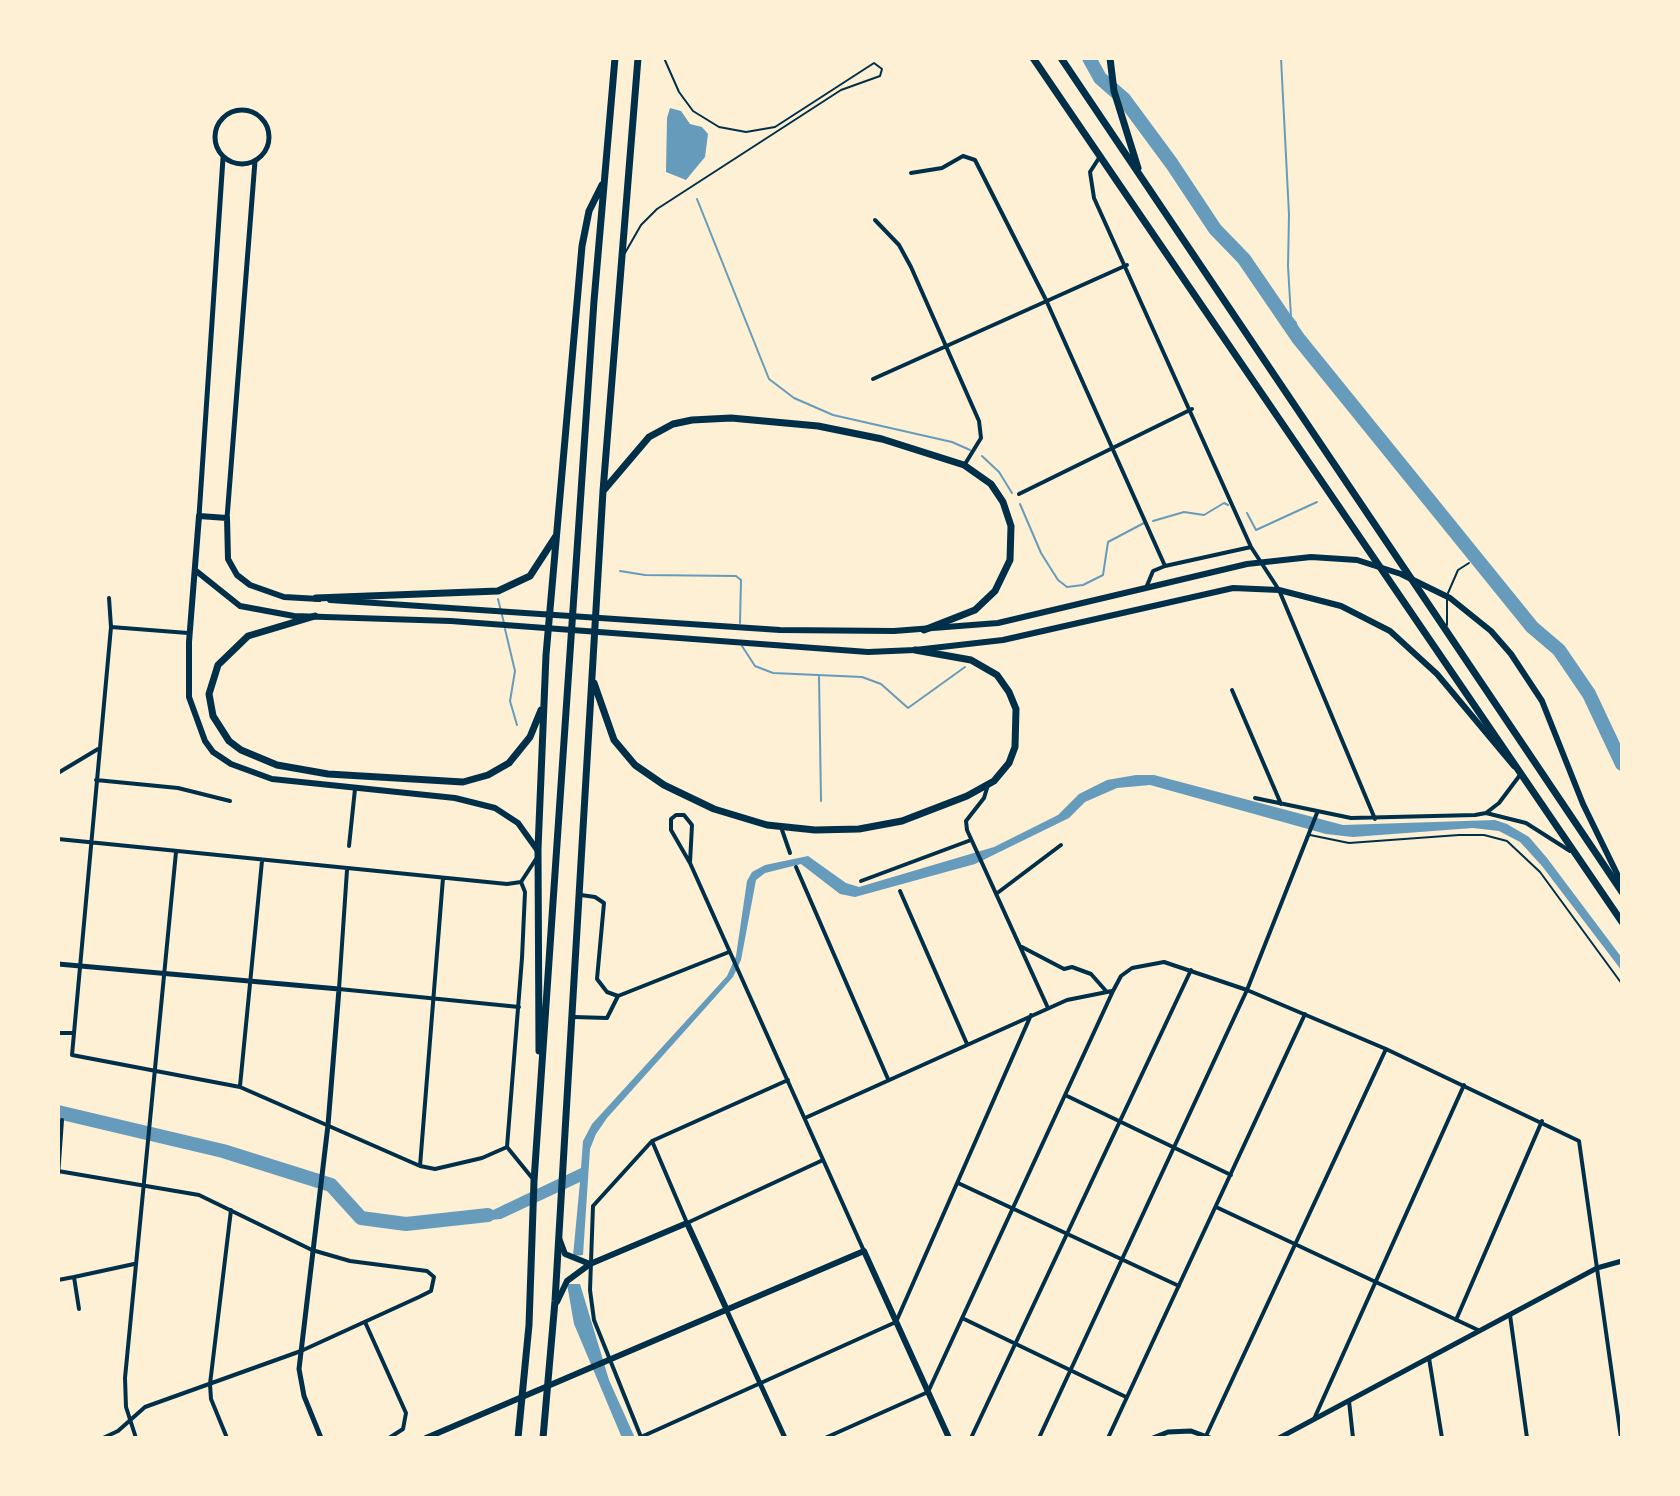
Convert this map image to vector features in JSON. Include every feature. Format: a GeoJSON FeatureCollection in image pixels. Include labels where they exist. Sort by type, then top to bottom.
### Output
{"type":"FeatureCollection","features":[{"type":"Feature","properties":{"kind":"main road"},"geometry":{"type":"LineString","coordinates":[[518,1438],[529,1325],[540,1085],[594,301],[613,89],[612,58]]}},
{"type":"Feature","properties":{"kind":"main road"},"geometry":{"type":"LineString","coordinates":[[543,1438],[554,1309],[569,1017],[603,491],[638,58]]}},
{"type":"Feature","properties":{"kind":"main road"},"geometry":{"type":"LineString","coordinates":[[1033,58],[1622,922]]}},
{"type":"Feature","properties":{"kind":"main road"},"geometry":{"type":"LineString","coordinates":[[1061,58],[1622,892]]}},
{"type":"Feature","properties":{"kind":"main road"},"geometry":{"type":"LineString","coordinates":[[1110,58],[1114,91],[1142,180]]}},
{"type":"Feature","properties":{"kind":"main road"},"geometry":{"type":"LineString","coordinates":[[540,1085],[538,854],[542,708],[582,246],[589,211],[605,175]]}},
{"type":"Feature","properties":{"kind":"main road"},"geometry":{"type":"LineString","coordinates":[[603,491],[649,437],[673,424],[692,420],[742,419],[818,426],[882,439],[964,465],[991,484],[1003,502],[1011,526],[1010,560],[995,591],[975,610],[924,630]]}},
{"type":"Feature","properties":{"kind":"main road"},"geometry":{"type":"LineString","coordinates":[[538,854],[518,823],[495,808],[455,798],[272,779],[220,758],[205,741],[189,697],[199,516],[227,518],[225,549],[237,575],[267,594],[780,630],[924,630],[998,623],[1239,566],[1291,557],[1333,557],[1377,565],[1426,585],[1458,603],[1491,631],[1511,654],[1542,701],[1583,804],[1621,879]]}},
{"type":"Feature","properties":{"kind":"main road"},"geometry":{"type":"LineString","coordinates":[[316,598],[498,591],[530,576],[559,531]]}},
{"type":"Feature","properties":{"kind":"main road"},"geometry":{"type":"LineString","coordinates":[[195,570],[240,606],[272,613],[376,617],[780,647],[915,650],[1003,640],[1233,588],[1279,590],[1341,606],[1390,631],[1437,674],[1496,748],[1519,771]]}},
{"type":"Feature","properties":{"kind":"main road"},"geometry":{"type":"LineString","coordinates":[[315,616],[248,636],[218,665],[209,694],[213,716],[229,741],[241,750],[277,765],[328,774],[463,782],[488,775],[509,763],[530,737],[542,708]]}},
{"type":"Feature","properties":{"kind":"main road"},"geometry":{"type":"LineString","coordinates":[[592,673],[607,728],[635,765],[702,804],[781,827],[847,830],[883,825],[946,806],[988,785],[1009,763],[1017,740],[1017,717],[1009,692],[997,675],[979,663],[915,650]]}},
{"type":"Feature","properties":{"kind":"main road"},"geometry":{"type":"LineString","coordinates":[[557,1234],[565,1254],[581,1264],[590,1264],[687,1223],[726,1308]]}},
{"type":"Feature","properties":{"kind":"main road"},"geometry":{"type":"LineString","coordinates":[[426,1438],[864,1251],[949,1438]]}},
{"type":"Feature","properties":{"kind":"main road"},"geometry":{"type":"LineString","coordinates":[[554,1309],[561,1290],[576,1275],[581,1264]]}},
{"type":"Feature","properties":{"kind":"street"},"geometry":{"type":"LineString","coordinates":[[243,110],[260,117],[269,130],[266,150],[255,161],[238,165],[223,158],[215,146],[215,129],[225,115],[243,110]]}},
{"type":"Feature","properties":{"kind":"street"},"geometry":{"type":"LineString","coordinates":[[911,173],[942,168],[963,156],[975,160],[1046,300],[1165,566]]}},
{"type":"Feature","properties":{"kind":"street"},"geometry":{"type":"LineString","coordinates":[[1100,156],[1090,172],[1090,184],[1251,547],[1279,590],[1375,819]]}},
{"type":"Feature","properties":{"kind":"street"},"geometry":{"type":"LineString","coordinates":[[199,516],[223,158]]}},
{"type":"Feature","properties":{"kind":"street"},"geometry":{"type":"LineString","coordinates":[[227,518],[255,161]]}},
{"type":"Feature","properties":{"kind":"street"},"geometry":{"type":"LineString","coordinates":[[875,220],[899,245],[911,267],[981,433],[978,446],[964,465]]}},
{"type":"Feature","properties":{"kind":"street"},"geometry":{"type":"LineString","coordinates":[[873,379],[1127,265]]}},
{"type":"Feature","properties":{"kind":"street"},"geometry":{"type":"LineString","coordinates":[[1019,494],[1192,409]]}},
{"type":"Feature","properties":{"kind":"street"},"geometry":{"type":"LineString","coordinates":[[1146,588],[1153,571],[1165,566],[1251,547]]}},
{"type":"Feature","properties":{"kind":"street"},"geometry":{"type":"LineString","coordinates":[[109,598],[111,627],[72,1033],[74,1055],[240,1087],[420,1166],[435,1169],[454,1166],[507,1147]]}},
{"type":"Feature","properties":{"kind":"street"},"geometry":{"type":"LineString","coordinates":[[111,627],[191,633]]}},
{"type":"Feature","properties":{"kind":"street"},"geometry":{"type":"LineString","coordinates":[[1232,690],[1281,804]]}},
{"type":"Feature","properties":{"kind":"street"},"geometry":{"type":"LineString","coordinates":[[58,773],[98,749]]}},
{"type":"Feature","properties":{"kind":"street"},"geometry":{"type":"LineString","coordinates":[[1486,813],[1507,795],[1519,771]]}},
{"type":"Feature","properties":{"kind":"street"},"geometry":{"type":"LineString","coordinates":[[96,780],[178,788],[230,801]]}},
{"type":"Feature","properties":{"kind":"street"},"geometry":{"type":"LineString","coordinates":[[988,785],[984,798],[966,821],[971,840],[1048,1008]]}},
{"type":"Feature","properties":{"kind":"street"},"geometry":{"type":"LineString","coordinates":[[349,846],[355,789]]}},
{"type":"Feature","properties":{"kind":"street"},"geometry":{"type":"LineString","coordinates":[[1255,798],[1316,816],[1375,819],[1486,813],[1536,828],[1574,854]]}},
{"type":"Feature","properties":{"kind":"street"},"geometry":{"type":"LineString","coordinates":[[690,863],[692,825],[684,815],[676,815],[671,819],[671,830],[690,863],[864,1251]]}},
{"type":"Feature","properties":{"kind":"street"},"geometry":{"type":"LineString","coordinates":[[1039,1438],[1247,990],[1316,816]]}},
{"type":"Feature","properties":{"kind":"street"},"geometry":{"type":"LineString","coordinates":[[781,827],[790,853]]}},
{"type":"Feature","properties":{"kind":"street"},"geometry":{"type":"LineString","coordinates":[[58,839],[347,870],[507,884],[521,882]]}},
{"type":"Feature","properties":{"kind":"street"},"geometry":{"type":"LineString","coordinates":[[861,881],[971,840]]}},
{"type":"Feature","properties":{"kind":"street"},"geometry":{"type":"LineString","coordinates":[[996,894],[1061,845]]}},
{"type":"Feature","properties":{"kind":"street"},"geometry":{"type":"LineString","coordinates":[[136,1438],[124,1395],[176,852]]}},
{"type":"Feature","properties":{"kind":"street"},"geometry":{"type":"LineString","coordinates":[[534,1181],[507,1147],[525,898],[521,882],[538,854]]}},
{"type":"Feature","properties":{"kind":"street"},"geometry":{"type":"LineString","coordinates":[[240,1087],[262,861]]}},
{"type":"Feature","properties":{"kind":"street"},"geometry":{"type":"LineString","coordinates":[[796,867],[888,1079]]}},
{"type":"Feature","properties":{"kind":"street"},"geometry":{"type":"LineString","coordinates":[[321,1438],[300,1381],[301,1351],[328,1125],[347,870]]}},
{"type":"Feature","properties":{"kind":"street"},"geometry":{"type":"LineString","coordinates":[[420,1166],[443,878]]}},
{"type":"Feature","properties":{"kind":"street"},"geometry":{"type":"LineString","coordinates":[[900,891],[967,1044]]}},
{"type":"Feature","properties":{"kind":"street"},"geometry":{"type":"LineString","coordinates":[[578,895],[595,897],[604,903],[597,979],[607,992],[618,996],[729,952]]}},
{"type":"Feature","properties":{"kind":"street"},"geometry":{"type":"LineString","coordinates":[[1020,946],[1064,969],[1072,967],[1091,974],[1109,991]]}},
{"type":"Feature","properties":{"kind":"street"},"geometry":{"type":"LineString","coordinates":[[825,1438],[928,1392],[1065,1095],[1109,991],[1121,976],[1142,964],[1164,962],[1247,990],[1305,1014],[1575,1137],[1583,1150],[1621,1438]]}},
{"type":"Feature","properties":{"kind":"street"},"geometry":{"type":"LineString","coordinates":[[58,964],[519,1007]]}},
{"type":"Feature","properties":{"kind":"street"},"geometry":{"type":"LineString","coordinates":[[971,1438],[1191,970]]}},
{"type":"Feature","properties":{"kind":"street"},"geometry":{"type":"LineString","coordinates":[[805,1118],[1031,1015],[1109,991]]}},
{"type":"Feature","properties":{"kind":"street"},"geometry":{"type":"LineString","coordinates":[[569,1017],[607,1018],[618,996]]}},
{"type":"Feature","properties":{"kind":"street"},"geometry":{"type":"LineString","coordinates":[[1108,1438],[1305,1014]]}},
{"type":"Feature","properties":{"kind":"street"},"geometry":{"type":"LineString","coordinates":[[788,1080],[652,1141],[593,1206],[590,1264],[594,1320],[641,1438],[896,1322],[1031,1015]]}},
{"type":"Feature","properties":{"kind":"street"},"geometry":{"type":"LineString","coordinates":[[58,1033],[72,1033]]}},
{"type":"Feature","properties":{"kind":"street"},"geometry":{"type":"LineString","coordinates":[[1153,1438],[1168,1432],[1191,1431],[1208,1437],[1386,1049]]}},
{"type":"Feature","properties":{"kind":"street"},"geometry":{"type":"LineString","coordinates":[[1314,1419],[1464,1085]]}},
{"type":"Feature","properties":{"kind":"street"},"geometry":{"type":"LineString","coordinates":[[1065,1095],[1231,1175]]}},
{"type":"Feature","properties":{"kind":"street"},"geometry":{"type":"LineString","coordinates":[[62,1120],[58,1173],[143,1183],[199,1195],[312,1250],[350,1261],[427,1271],[434,1277],[431,1291],[301,1351],[145,1407],[103,1438]]}},
{"type":"Feature","properties":{"kind":"street"},"geometry":{"type":"LineString","coordinates":[[1456,1320],[1542,1121]]}},
{"type":"Feature","properties":{"kind":"street"},"geometry":{"type":"LineString","coordinates":[[652,1141],[687,1223],[823,1160]]}},
{"type":"Feature","properties":{"kind":"street"},"geometry":{"type":"LineString","coordinates":[[958,1183],[1179,1286]]}},
{"type":"Feature","properties":{"kind":"street"},"geometry":{"type":"LineString","coordinates":[[1216,1207],[1373,1284],[1479,1331]]}},
{"type":"Feature","properties":{"kind":"street"},"geometry":{"type":"LineString","coordinates":[[227,1438],[211,1399],[210,1384],[231,1210]]}},
{"type":"Feature","properties":{"kind":"street"},"geometry":{"type":"LineString","coordinates":[[1279,1438],[1597,1268],[1622,1261]]}},
{"type":"Feature","properties":{"kind":"street"},"geometry":{"type":"LineString","coordinates":[[58,1280],[135,1264]]}},
{"type":"Feature","properties":{"kind":"street"},"geometry":{"type":"LineString","coordinates":[[74,1277],[79,1309]]}},
{"type":"Feature","properties":{"kind":"street"},"geometry":{"type":"LineString","coordinates":[[726,1308],[785,1438]]}},
{"type":"Feature","properties":{"kind":"street"},"geometry":{"type":"LineString","coordinates":[[1510,1315],[1527,1438]]}},
{"type":"Feature","properties":{"kind":"street"},"geometry":{"type":"LineString","coordinates":[[962,1318],[1127,1397]]}},
{"type":"Feature","properties":{"kind":"street"},"geometry":{"type":"LineString","coordinates":[[365,1322],[406,1413],[403,1429],[389,1438]]}},
{"type":"Feature","properties":{"kind":"street"},"geometry":{"type":"LineString","coordinates":[[1429,1358],[1442,1438]]}},
{"type":"Feature","properties":{"kind":"street"},"geometry":{"type":"LineString","coordinates":[[1349,1401],[1353,1438]]}},
{"type":"Feature","properties":{"kind":"lane"},"geometry":{"type":"LineString","coordinates":[[619,277],[627,245],[657,209],[841,90],[874,80],[882,69],[874,63],[775,127],[746,132],[719,127],[693,111],[679,92],[664,58]]}},
{"type":"Feature","properties":{"kind":"lane"},"geometry":{"type":"LineString","coordinates":[[1447,630],[1446,606],[1452,579],[1469,563]]}},
{"type":"Feature","properties":{"kind":"lane"},"geometry":{"type":"LineString","coordinates":[[1309,835],[1349,843],[1459,835],[1484,835],[1507,841],[1540,872],[1622,984]]}},
{"type":"Feature","properties":{"kind":"water"},"geometry":{"type":"Polygon","coordinates":[[[670,108],[681,111],[690,124],[702,127],[708,134],[705,157],[686,180],[666,172],[670,108]]]}},
{"type":"Feature","properties":{"kind":"water"},"geometry":{"type":"Polygon","coordinates":[[[1154,775],[1343,825],[1495,820],[1507,824],[1529,837],[1547,858],[1622,958],[1622,971],[1542,866],[1520,842],[1499,831],[1473,828],[1353,837],[1326,834],[1150,785],[1117,788],[1085,802],[1069,818],[975,864],[855,897],[840,894],[801,864],[765,873],[756,880],[741,960],[733,977],[596,1134],[590,1149],[583,1255],[573,1256],[580,1182],[501,1219],[469,1222],[470,1215],[491,1211],[581,1168],[583,1141],[592,1124],[727,976],[736,956],[747,881],[752,872],[765,865],[808,856],[846,883],[859,887],[994,847],[1058,815],[1079,794],[1107,780],[1154,775]]]}},
{"type":"Feature","properties":{"kind":"water"},"geometry":{"type":"Polygon","coordinates":[[[567,1284],[580,1284],[609,1380],[635,1438],[622,1438],[574,1324],[567,1284]]]}},
{"type":"Feature","properties":{"kind":"waterway"},"geometry":{"type":"LineString","coordinates":[[1089,58],[1100,78],[1124,99],[1172,164],[1215,229],[1244,259],[1298,338],[1532,627],[1559,650],[1589,694],[1622,764]]}},
{"type":"Feature","properties":{"kind":"waterway"},"geometry":{"type":"LineString","coordinates":[[1281,58],[1291,317],[1296,323],[1298,338]]}},
{"type":"Feature","properties":{"kind":"waterway"},"geometry":{"type":"LineString","coordinates":[[697,199],[769,379],[794,398],[833,415],[952,442],[970,450]]}},
{"type":"Feature","properties":{"kind":"waterway"},"geometry":{"type":"LineString","coordinates":[[982,456],[999,472],[1012,493]]}},
{"type":"Feature","properties":{"kind":"waterway"},"geometry":{"type":"LineString","coordinates":[[1247,513],[1256,530],[1317,502]]}},
{"type":"Feature","properties":{"kind":"waterway"},"geometry":{"type":"LineString","coordinates":[[1153,521],[1184,512],[1204,515],[1224,503],[1228,505]]}},
{"type":"Feature","properties":{"kind":"waterway"},"geometry":{"type":"LineString","coordinates":[[1020,504],[1041,553],[1058,580],[1067,587],[1083,585],[1103,575],[1108,542],[1144,523]]}},
{"type":"Feature","properties":{"kind":"waterway"},"geometry":{"type":"LineString","coordinates":[[620,571],[645,575],[736,576],[741,580],[740,623]]}},
{"type":"Feature","properties":{"kind":"waterway"},"geometry":{"type":"LineString","coordinates":[[498,599],[504,623]]}},
{"type":"Feature","properties":{"kind":"waterway"},"geometry":{"type":"LineString","coordinates":[[505,629],[515,671],[510,701],[517,725]]}},
{"type":"Feature","properties":{"kind":"waterway"},"geometry":{"type":"LineString","coordinates":[[742,646],[755,666],[773,673],[862,677],[881,684],[908,708],[965,667]]}},
{"type":"Feature","properties":{"kind":"waterway"},"geometry":{"type":"LineString","coordinates":[[819,676],[821,801]]}},
{"type":"Feature","properties":{"kind":"waterway"},"geometry":{"type":"LineString","coordinates":[[58,1112],[223,1151],[331,1185],[361,1218],[406,1224],[488,1215]]}}]}
